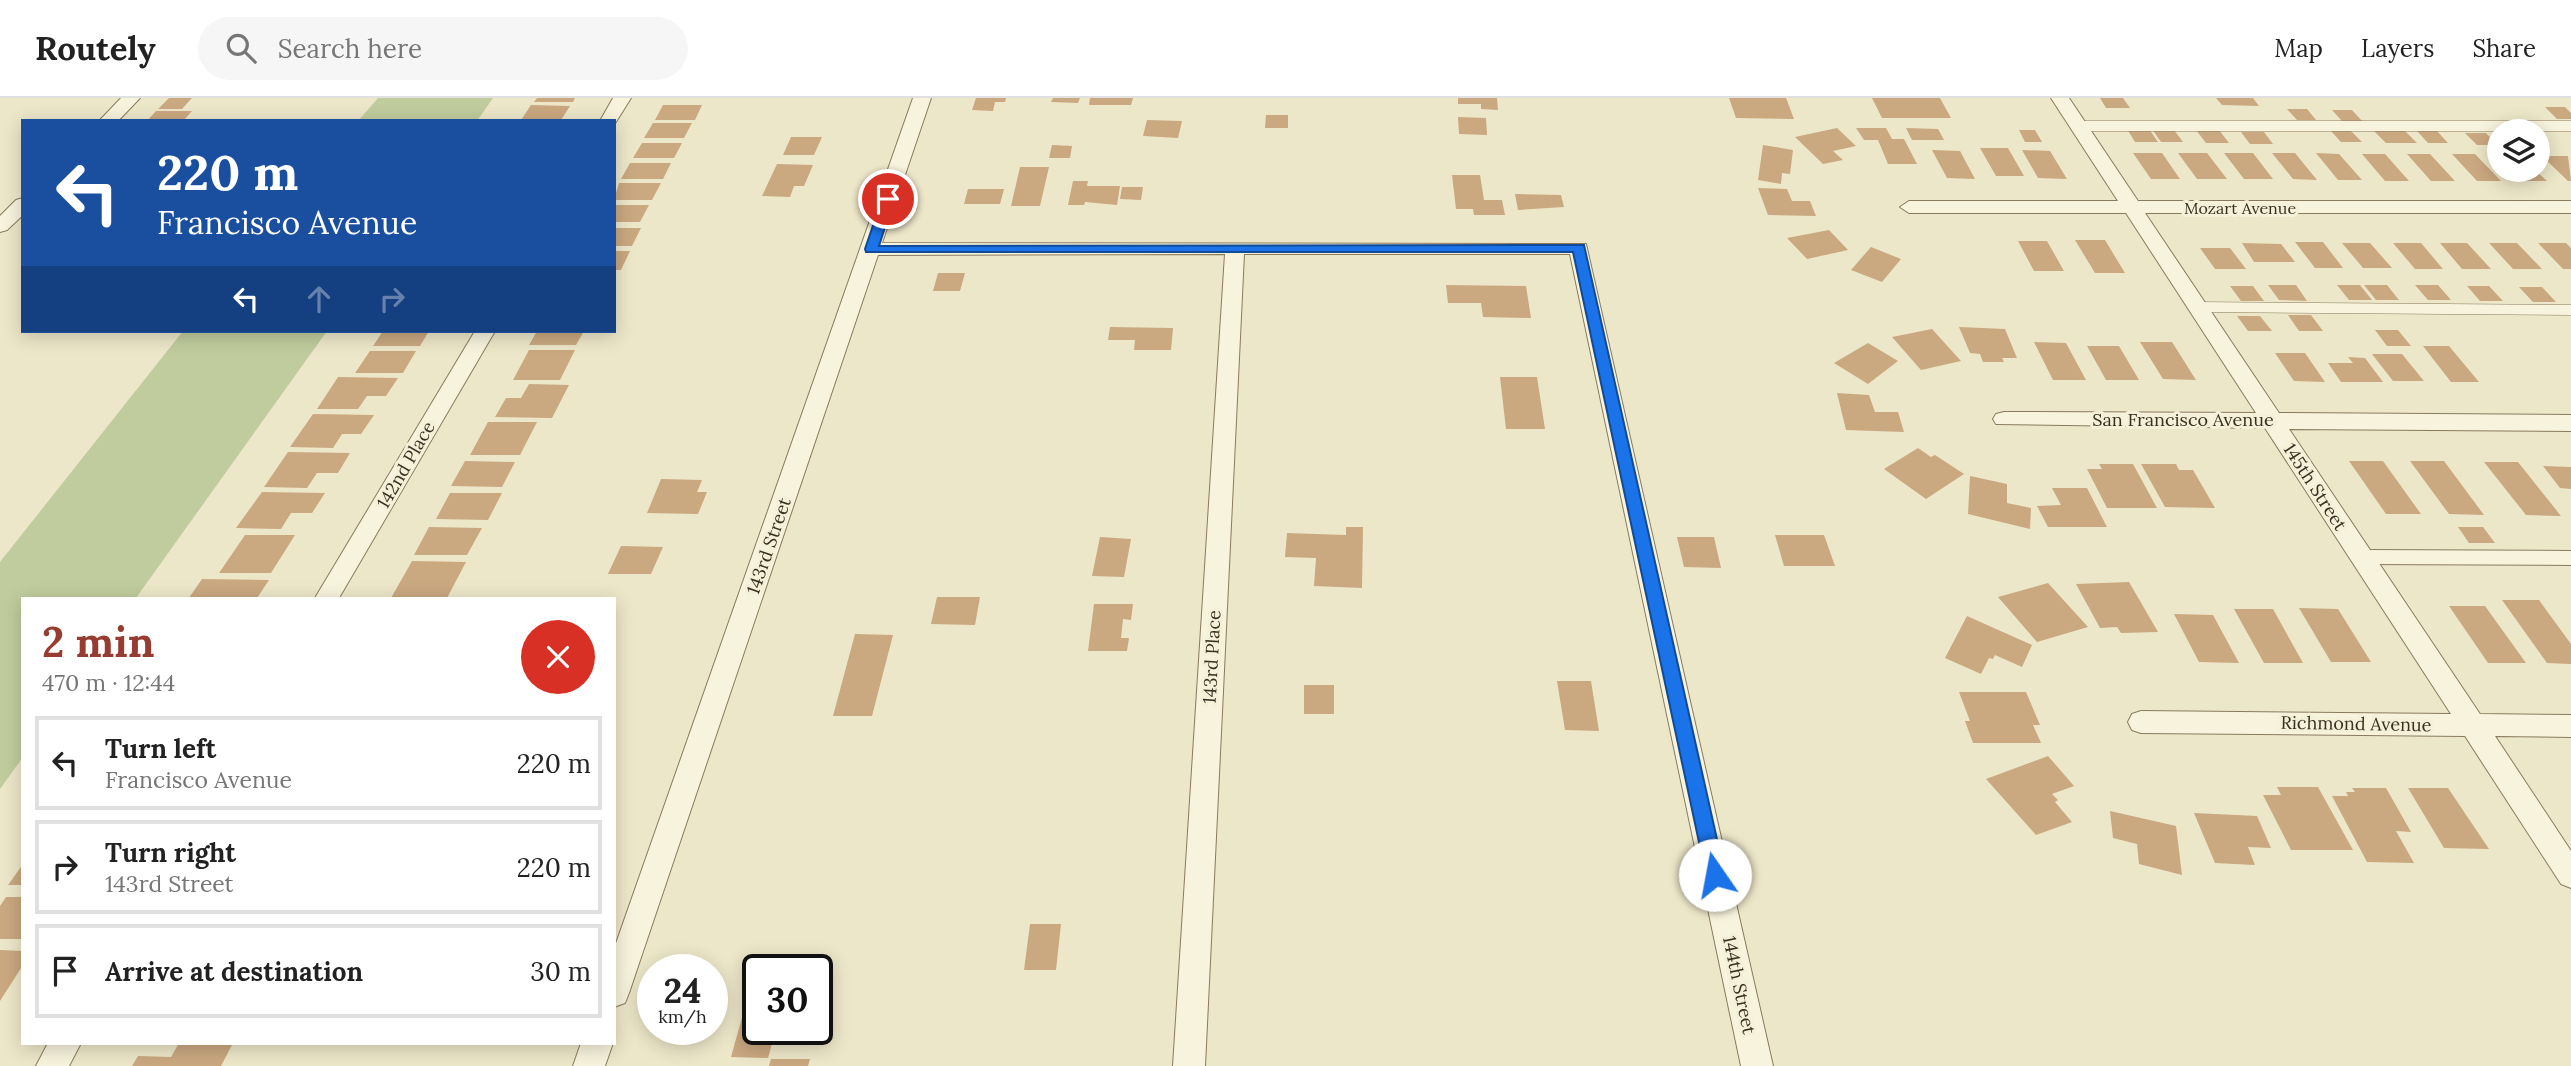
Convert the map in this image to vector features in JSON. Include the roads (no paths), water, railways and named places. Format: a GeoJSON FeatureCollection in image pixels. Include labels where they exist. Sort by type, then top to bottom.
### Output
{"type":"FeatureCollection","features":[{"type":"Feature","properties":{"kind":"street"},"geometry":{"type":"LineString","coordinates":[[110,119],[131,98]]}},
{"type":"Feature","properties":{"kind":"street"},"geometry":{"type":"LineString","coordinates":[[610,119],[622,98]]}},
{"type":"Feature","properties":{"kind":"street","name":"143rd Street"},"geometry":{"type":"LineString","coordinates":[[616,987],[922,98]]}},
{"type":"Feature","properties":{"kind":"street","name":"145th Street"},"geometry":{"type":"LineString","coordinates":[[2060,98],[2571,875]]}},
{"type":"Feature","properties":{"kind":"street"},"geometry":{"type":"LineString","coordinates":[[0,226],[21,206]]}},
{"type":"Feature","properties":{"kind":"street","name":"Mozart Avenue"},"geometry":{"type":"LineString","coordinates":[[1909,207],[2571,207]]}},
{"type":"Feature","properties":{"kind":"street"},"geometry":{"type":"LineString","coordinates":[[871,249],[1235,248]]}},
{"type":"Feature","properties":{"kind":"street","name":"144th Street"},"geometry":{"type":"LineString","coordinates":[[1235,248],[1579,248],[1757,1066]]}},
{"type":"Feature","properties":{"kind":"street","name":"143rd Place"},"geometry":{"type":"LineString","coordinates":[[1189,1066],[1235,248]]}},
{"type":"Feature","properties":{"kind":"street","name":"142nd Place"},"geometry":{"type":"LineString","coordinates":[[328,597],[484,333]]}},
{"type":"Feature","properties":{"kind":"street","name":"San Francisco Avenue"},"geometry":{"type":"LineString","coordinates":[[2004,419],[2571,423]]}},
{"type":"Feature","properties":{"kind":"street","name":"Richmond Avenue"},"geometry":{"type":"LineString","coordinates":[[2141,722],[2571,726]]}},
{"type":"Feature","properties":{"kind":"street"},"geometry":{"type":"LineString","coordinates":[[52,1066],[64,1045]]}},
{"type":"Feature","properties":{"kind":"street"},"geometry":{"type":"LineString","coordinates":[[589,1066],[596,1045]]}},
{"type":"Feature","properties":{"kind":"lane"},"geometry":{"type":"LineString","coordinates":[[2078,126],[2571,126]]}},
{"type":"Feature","properties":{"kind":"lane"},"geometry":{"type":"LineString","coordinates":[[2197,307],[2571,310]]}},
{"type":"Feature","properties":{"kind":"lane"},"geometry":{"type":"LineString","coordinates":[[2362,557],[2571,558]]}}]}
